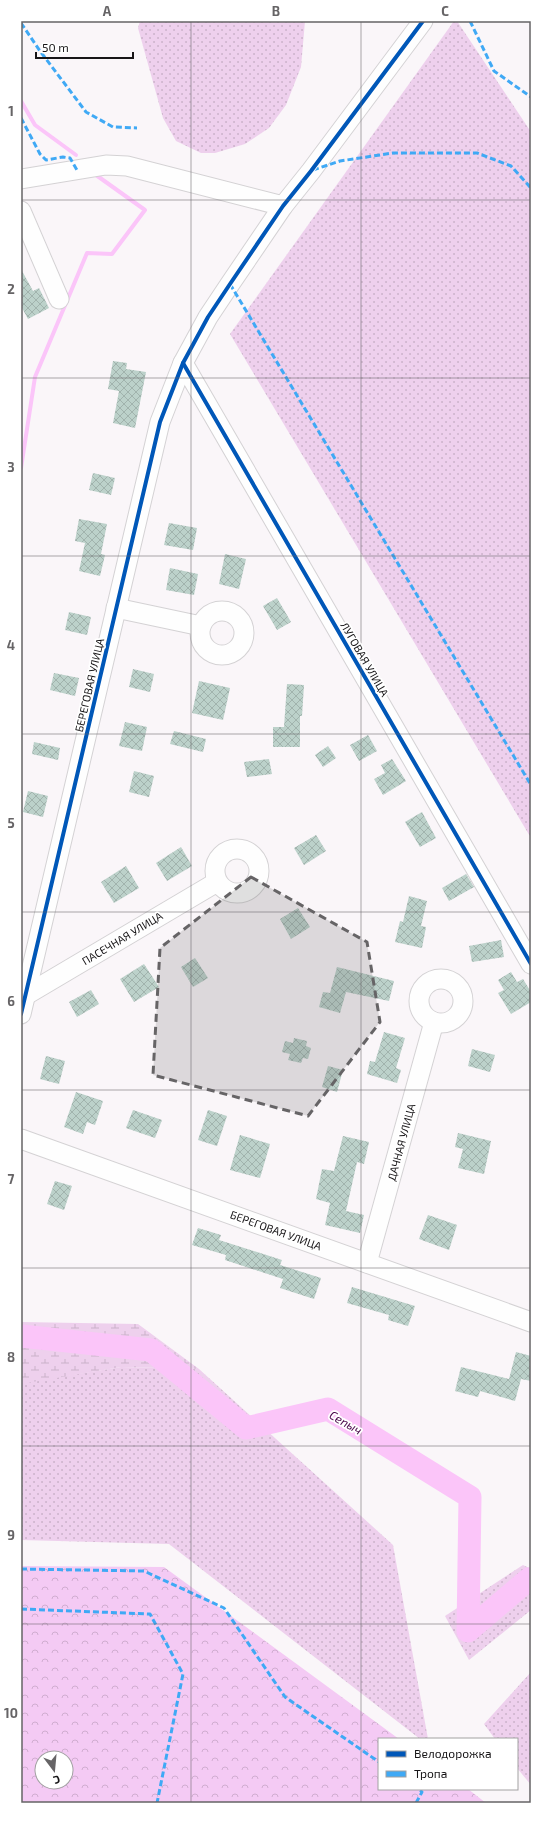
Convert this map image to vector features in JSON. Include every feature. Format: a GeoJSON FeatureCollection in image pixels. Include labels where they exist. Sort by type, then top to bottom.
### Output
{"type":"FeatureCollection","features":[{"type":"Feature","properties":{"kind":"street","name":"БЕРЕГОВАЯ УЛИЦА"},"geometry":{"type":"LineString","coordinates":[[21,1014],[160,422],[183,363],[208,316],[283,206],[311,171],[423,21]]}},
{"type":"Feature","properties":{"kind":"street"},"geometry":{"type":"LineString","coordinates":[[21,179],[106,165],[127,166],[283,206]]}},
{"type":"Feature","properties":{"kind":"street"},"geometry":{"type":"LineString","coordinates":[[21,211],[59,299]]}},
{"type":"Feature","properties":{"kind":"street","name":"ЛУГОВАЯ УЛИЦА"},"geometry":{"type":"LineString","coordinates":[[183,363],[531,964]]}},
{"type":"Feature","properties":{"kind":"street"},"geometry":{"type":"LineString","coordinates":[[116,608],[201,626]]}},
{"type":"Feature","properties":{"kind":"street","name":"ПАСЕЧНАЯ УЛИЦА"},"geometry":{"type":"LineString","coordinates":[[26,995],[217,882]]}},
{"type":"Feature","properties":{"kind":"street","name":"ДАЧНАЯ УЛИЦА"},"geometry":{"type":"LineString","coordinates":[[367,1263],[434,1022]]}},
{"type":"Feature","properties":{"kind":"street","name":"БЕРЕГОВАЯ УЛИЦА"},"geometry":{"type":"LineString","coordinates":[[21,1139],[531,1322]]}},
{"type":"Feature","properties":{"kind":"highlighted area"},"geometry":{"type":"Polygon","coordinates":[[[251,877],[367,942],[380,1022],[308,1116],[153,1075],[160,948],[251,877]]]}},
{"type":"Feature","properties":{"kind":"green space"},"geometry":{"type":"Polygon","coordinates":[[[140,21],[305,21],[301,67],[286,105],[269,128],[245,144],[215,153],[201,153],[176,141],[163,118],[138,28],[140,21]]]}},
{"type":"Feature","properties":{"kind":"green space"},"geometry":{"type":"Polygon","coordinates":[[[454,21],[457,21],[531,132],[531,838],[230,334],[454,21]]]}},
{"type":"Feature","properties":{"kind":"green space"},"geometry":{"type":"Polygon","coordinates":[[[21,1322],[138,1324],[199,1369],[121,1367],[21,1384],[21,1322]]]}},
{"type":"Feature","properties":{"kind":"green space"},"geometry":{"type":"Polygon","coordinates":[[[121,1367],[199,1369],[393,1545],[428,1738],[419,1738],[169,1544],[21,1540],[21,1383],[121,1367]]]}},
{"type":"Feature","properties":{"kind":"green space"},"geometry":{"type":"Polygon","coordinates":[[[523,1565],[531,1569],[531,1610],[469,1660],[445,1616],[523,1565]]]}},
{"type":"Feature","properties":{"kind":"green space"},"geometry":{"type":"Polygon","coordinates":[[[21,1566],[164,1567],[398,1738],[378,1738],[378,1790],[469,1790],[486,1803],[21,1803],[21,1566]]]}},
{"type":"Feature","properties":{"kind":"green space"},"geometry":{"type":"Polygon","coordinates":[[[531,1672],[531,1785],[518,1769],[518,1738],[494,1738],[484,1724],[531,1672]]]}},
{"type":"Feature","properties":{"kind":"building"},"geometry":{"type":"Polygon","coordinates":[[[21,269],[33,291],[39,288],[49,308],[28,319],[21,306],[21,269]]]}},
{"type":"Feature","properties":{"kind":"building"},"geometry":{"type":"Polygon","coordinates":[[[113,361],[127,363],[126,369],[146,372],[135,428],[113,423],[119,391],[108,389],[113,361]]]}},
{"type":"Feature","properties":{"kind":"building"},"geometry":{"type":"Polygon","coordinates":[[[93,473],[115,478],[111,495],[89,490],[93,473]]]}},
{"type":"Feature","properties":{"kind":"building"},"geometry":{"type":"Polygon","coordinates":[[[79,519],[107,524],[101,554],[105,555],[100,576],[79,571],[85,543],[75,541],[79,519]]]}},
{"type":"Feature","properties":{"kind":"building"},"geometry":{"type":"Polygon","coordinates":[[[169,523],[197,528],[193,550],[164,545],[169,523]]]}},
{"type":"Feature","properties":{"kind":"building"},"geometry":{"type":"Polygon","coordinates":[[[225,554],[246,559],[239,589],[219,584],[225,554]]]}},
{"type":"Feature","properties":{"kind":"building"},"geometry":{"type":"Polygon","coordinates":[[[170,568],[198,574],[194,595],[166,590],[170,568]]]}},
{"type":"Feature","properties":{"kind":"building"},"geometry":{"type":"Polygon","coordinates":[[[277,598],[291,622],[277,630],[263,606],[277,598]]]}},
{"type":"Feature","properties":{"kind":"building"},"geometry":{"type":"Polygon","coordinates":[[[69,612],[91,617],[87,635],[65,630],[69,612]]]}},
{"type":"Feature","properties":{"kind":"building"},"geometry":{"type":"Polygon","coordinates":[[[133,669],[154,674],[150,692],[129,687],[133,669]]]}},
{"type":"Feature","properties":{"kind":"building"},"geometry":{"type":"Polygon","coordinates":[[[54,673],[79,678],[75,696],[50,690],[54,673]]]}},
{"type":"Feature","properties":{"kind":"building"},"geometry":{"type":"Polygon","coordinates":[[[199,681],[230,688],[223,720],[192,713],[199,681]]]}},
{"type":"Feature","properties":{"kind":"building"},"geometry":{"type":"Polygon","coordinates":[[[287,684],[304,685],[302,716],[300,716],[300,747],[273,747],[273,727],[284,727],[287,684]]]}},
{"type":"Feature","properties":{"kind":"building"},"geometry":{"type":"Polygon","coordinates":[[[125,722],[147,727],[142,751],[119,746],[125,722]]]}},
{"type":"Feature","properties":{"kind":"building"},"geometry":{"type":"Polygon","coordinates":[[[174,731],[206,739],[203,752],[170,744],[174,731]]]}},
{"type":"Feature","properties":{"kind":"building"},"geometry":{"type":"Polygon","coordinates":[[[368,735],[377,751],[359,761],[350,745],[368,735]]]}},
{"type":"Feature","properties":{"kind":"building"},"geometry":{"type":"Polygon","coordinates":[[[34,742],[60,748],[58,760],[32,754],[34,742]]]}},
{"type":"Feature","properties":{"kind":"building"},"geometry":{"type":"Polygon","coordinates":[[[328,746],[336,758],[323,767],[315,755],[328,746]]]}},
{"type":"Feature","properties":{"kind":"building"},"geometry":{"type":"Polygon","coordinates":[[[269,759],[272,774],[247,777],[244,762],[269,759]]]}},
{"type":"Feature","properties":{"kind":"building"},"geometry":{"type":"Polygon","coordinates":[[[392,759],[406,781],[383,795],[374,779],[385,773],[381,765],[392,759]]]}},
{"type":"Feature","properties":{"kind":"building"},"geometry":{"type":"Polygon","coordinates":[[[134,771],[154,776],[149,797],[129,792],[134,771]]]}},
{"type":"Feature","properties":{"kind":"building"},"geometry":{"type":"Polygon","coordinates":[[[28,791],[48,796],[43,817],[23,812],[28,791]]]}},
{"type":"Feature","properties":{"kind":"building"},"geometry":{"type":"Polygon","coordinates":[[[422,812],[436,838],[420,847],[405,822],[422,812]]]}},
{"type":"Feature","properties":{"kind":"building"},"geometry":{"type":"Polygon","coordinates":[[[316,835],[326,851],[304,865],[294,848],[316,835]]]}},
{"type":"Feature","properties":{"kind":"building"},"geometry":{"type":"Polygon","coordinates":[[[181,847],[192,866],[167,881],[156,863],[181,847]]]}},
{"type":"Feature","properties":{"kind":"building"},"geometry":{"type":"Polygon","coordinates":[[[126,866],[139,888],[114,903],[101,882],[126,866]]]}},
{"type":"Feature","properties":{"kind":"building"},"geometry":{"type":"Polygon","coordinates":[[[466,874],[474,887],[449,901],[442,888],[466,874]]]}},
{"type":"Feature","properties":{"kind":"building"},"geometry":{"type":"Polygon","coordinates":[[[409,896],[427,901],[421,926],[426,927],[422,948],[395,942],[400,921],[403,922],[409,896]]]}},
{"type":"Feature","properties":{"kind":"building"},"geometry":{"type":"Polygon","coordinates":[[[298,908],[310,927],[291,939],[280,919],[298,908]]]}},
{"type":"Feature","properties":{"kind":"building"},"geometry":{"type":"Polygon","coordinates":[[[501,940],[504,957],[472,962],[469,946],[501,940]]]}},
{"type":"Feature","properties":{"kind":"building"},"geometry":{"type":"Polygon","coordinates":[[[195,958],[208,978],[193,987],[181,967],[195,958]]]}},
{"type":"Feature","properties":{"kind":"building"},"geometry":{"type":"Polygon","coordinates":[[[144,964],[159,987],[134,1002],[120,979],[144,964]]]}},
{"type":"Feature","properties":{"kind":"building"},"geometry":{"type":"Polygon","coordinates":[[[337,967],[394,981],[389,1001],[346,992],[340,1013],[319,1007],[323,992],[330,993],[337,967]]]}},
{"type":"Feature","properties":{"kind":"building"},"geometry":{"type":"Polygon","coordinates":[[[511,972],[517,982],[523,979],[531,992],[531,1002],[511,1014],[498,993],[504,990],[498,980],[511,972]]]}},
{"type":"Feature","properties":{"kind":"building"},"geometry":{"type":"Polygon","coordinates":[[[91,990],[99,1004],[77,1017],[69,1002],[91,990]]]}},
{"type":"Feature","properties":{"kind":"building"},"geometry":{"type":"Polygon","coordinates":[[[384,1032],[405,1038],[396,1068],[401,1070],[397,1083],[367,1074],[370,1061],[375,1062],[384,1032]]]}},
{"type":"Feature","properties":{"kind":"building"},"geometry":{"type":"Polygon","coordinates":[[[294,1038],[307,1041],[306,1046],[311,1048],[308,1059],[303,1058],[301,1063],[288,1060],[290,1054],[282,1052],[285,1041],[293,1043],[294,1038]]]}},
{"type":"Feature","properties":{"kind":"building"},"geometry":{"type":"Polygon","coordinates":[[[472,1049],[495,1055],[490,1072],[468,1066],[472,1049]]]}},
{"type":"Feature","properties":{"kind":"building"},"geometry":{"type":"Polygon","coordinates":[[[46,1056],[65,1061],[59,1084],[40,1079],[46,1056]]]}},
{"type":"Feature","properties":{"kind":"building"},"geometry":{"type":"Polygon","coordinates":[[[328,1066],[343,1070],[337,1092],[322,1087],[328,1066]]]}},
{"type":"Feature","properties":{"kind":"building"},"geometry":{"type":"Polygon","coordinates":[[[76,1092],[103,1101],[95,1125],[87,1122],[83,1134],[64,1127],[76,1092]]]}},
{"type":"Feature","properties":{"kind":"building"},"geometry":{"type":"Polygon","coordinates":[[[133,1110],[162,1120],[155,1138],[126,1128],[133,1110]]]}},
{"type":"Feature","properties":{"kind":"building"},"geometry":{"type":"Polygon","coordinates":[[[208,1110],[227,1116],[217,1146],[198,1140],[208,1110]]]}},
{"type":"Feature","properties":{"kind":"building"},"geometry":{"type":"Polygon","coordinates":[[[458,1133],[491,1141],[484,1174],[458,1168],[463,1149],[455,1147],[458,1133]]]}},
{"type":"Feature","properties":{"kind":"building"},"geometry":{"type":"Polygon","coordinates":[[[240,1135],[270,1144],[260,1178],[230,1170],[240,1135]]]}},
{"type":"Feature","properties":{"kind":"building"},"geometry":{"type":"Polygon","coordinates":[[[343,1136],[369,1142],[364,1164],[357,1162],[346,1211],[364,1215],[360,1233],[325,1225],[330,1203],[316,1199],[322,1169],[334,1171],[343,1136]]]}},
{"type":"Feature","properties":{"kind":"building"},"geometry":{"type":"Polygon","coordinates":[[[55,1181],[72,1186],[64,1210],[47,1204],[55,1181]]]}},
{"type":"Feature","properties":{"kind":"building"},"geometry":{"type":"Polygon","coordinates":[[[428,1215],[457,1225],[449,1250],[419,1239],[428,1215]]]}},
{"type":"Feature","properties":{"kind":"building"},"geometry":{"type":"Polygon","coordinates":[[[198,1228],[221,1235],[219,1240],[282,1260],[280,1265],[321,1278],[314,1299],[280,1288],[283,1279],[225,1260],[226,1255],[192,1245],[198,1228]]]}},
{"type":"Feature","properties":{"kind":"building"},"geometry":{"type":"Polygon","coordinates":[[[352,1287],[415,1306],[408,1326],[388,1320],[389,1315],[347,1303],[352,1287]]]}},
{"type":"Feature","properties":{"kind":"building"},"geometry":{"type":"Polygon","coordinates":[[[516,1352],[531,1356],[531,1381],[521,1379],[515,1401],[480,1391],[478,1397],[455,1391],[461,1367],[509,1379],[516,1352]]]}},
{"type":"Feature","properties":{"kind":"waterway"},"geometry":{"type":"LineString","coordinates":[[21,101],[35,125],[76,155]]}},
{"type":"Feature","properties":{"kind":"waterway"},"geometry":{"type":"LineString","coordinates":[[21,468],[35,377],[87,253],[112,254],[145,210],[96,175]]}},
{"type":"Feature","properties":{"kind":"waterway","name":"Сепыч"},"geometry":{"type":"LineString","coordinates":[[21,1336],[151,1350],[246,1428],[328,1409],[470,1497],[468,1631],[529,1579],[531,1580]]}},
{"type":"Feature","properties":{"kind":"marked path"},"geometry":{"type":"LineString","coordinates":[[470,21],[494,71],[531,97]]}},
{"type":"Feature","properties":{"kind":"marked path"},"geometry":{"type":"LineString","coordinates":[[21,23],[86,112],[113,127],[137,128]]}},
{"type":"Feature","properties":{"kind":"marked path"},"geometry":{"type":"LineString","coordinates":[[21,118],[40,154],[46,160],[63,157],[70,158],[77,170]]}},
{"type":"Feature","properties":{"kind":"marked path"},"geometry":{"type":"LineString","coordinates":[[313,170],[340,161],[393,153],[477,153],[511,166],[531,188]]}},
{"type":"Feature","properties":{"kind":"marked path"},"geometry":{"type":"LineString","coordinates":[[230,284],[531,785]]}},
{"type":"Feature","properties":{"kind":"marked path"},"geometry":{"type":"LineString","coordinates":[[21,1569],[144,1571],[224,1608],[285,1697],[378,1761]]}},
{"type":"Feature","properties":{"kind":"marked path"},"geometry":{"type":"LineString","coordinates":[[21,1609],[150,1614],[183,1674],[157,1803]]}},
{"type":"Feature","properties":{"kind":"marked path"},"geometry":{"type":"LineString","coordinates":[[416,1803],[422,1792],[420,1790]]}},
{"type":"Feature","properties":{"kind":"cycle path"},"geometry":{"type":"LineString","coordinates":[[21,1014],[160,422],[183,363],[208,317],[283,206],[311,171],[423,21]]}},
{"type":"Feature","properties":{"kind":"cycle path"},"geometry":{"type":"LineString","coordinates":[[183,363],[531,964]]}}]}
